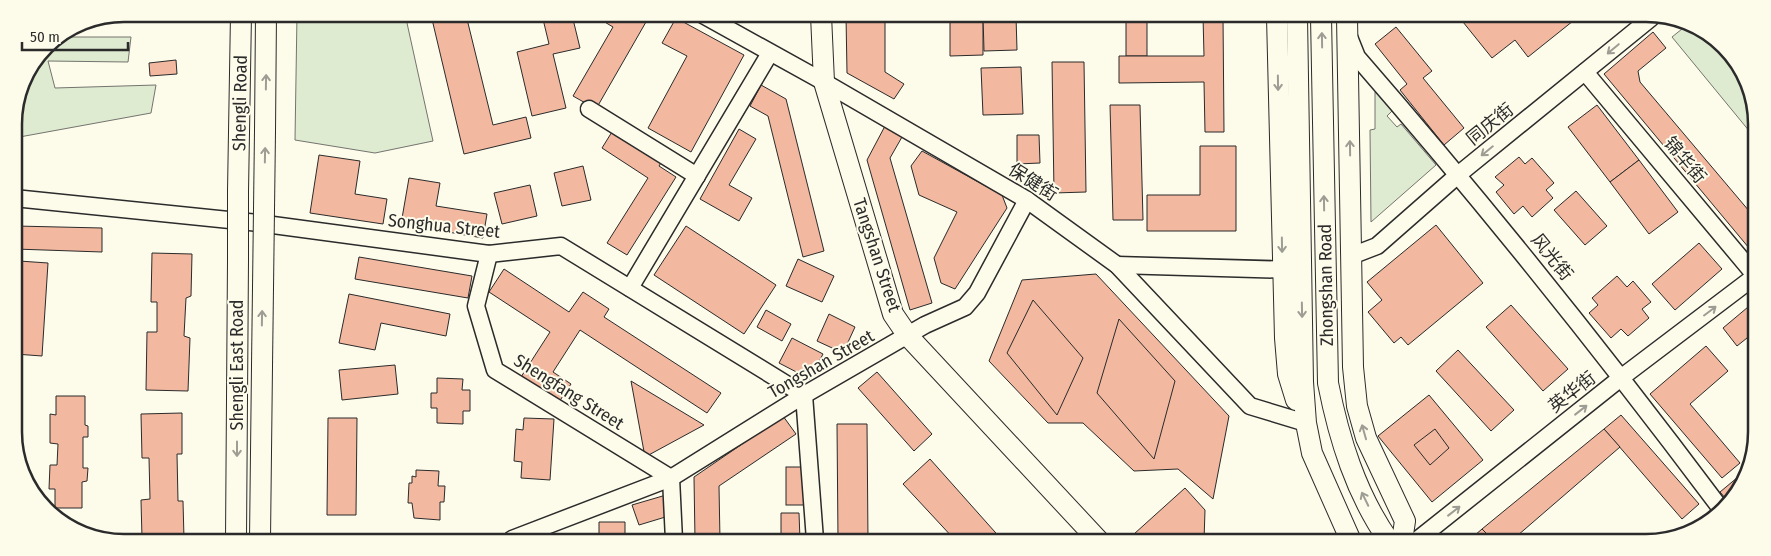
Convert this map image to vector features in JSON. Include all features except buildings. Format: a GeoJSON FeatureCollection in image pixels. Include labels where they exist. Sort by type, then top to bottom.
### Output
{"type":"FeatureCollection","features":[{"type":"Feature","properties":{"kind":"main road","name":"Shengli Road"},"geometry":{"type":"LineString","coordinates":[[238,191],[241,22]]}},
{"type":"Feature","properties":{"kind":"main road","name":"Shengli Road"},"geometry":{"type":"LineString","coordinates":[[260,534],[266,22]]}},
{"type":"Feature","properties":{"kind":"main road","name":"Tangshan Street"},"geometry":{"type":"LineString","coordinates":[[821,22],[824,82],[893,314],[908,336],[1092,533]]}},
{"type":"Feature","properties":{"kind":"main road"},"geometry":{"type":"LineString","coordinates":[[1277,22],[1292,270]]}},
{"type":"Feature","properties":{"kind":"main road","name":"Zhongshan Road"},"geometry":{"type":"LineString","coordinates":[[1297,22],[1292,270],[1306,423],[1312,453],[1347,533]]}},
{"type":"Feature","properties":{"kind":"main road","name":"Zhongshan Road"},"geometry":{"type":"LineString","coordinates":[[1322,22],[1328,383],[1336,422],[1349,463],[1377,525],[1383,533]]}},
{"type":"Feature","properties":{"kind":"main road"},"geometry":{"type":"LineString","coordinates":[[1347,26],[1353,367],[1357,406],[1373,456],[1405,521],[1403,533]]}},
{"type":"Feature","properties":{"kind":"main road","name":"Shengli East Road"},"geometry":{"type":"LineString","coordinates":[[236,534],[238,191]]}},
{"type":"Feature","properties":{"kind":"street","name":"保健街"},"geometry":{"type":"LineString","coordinates":[[715,22],[824,82],[1027,200],[1118,265],[1250,406],[1306,423]]}},
{"type":"Feature","properties":{"kind":"street","name":"同庆街"},"geometry":{"type":"LineString","coordinates":[[1351,256],[1377,246],[1459,174],[1646,22]]}},
{"type":"Feature","properties":{"kind":"street","name":"风光街"},"geometry":{"type":"LineString","coordinates":[[1347,26],[1357,57],[1459,174],[1622,377],[1718,505]]}},
{"type":"Feature","properties":{"kind":"street"},"geometry":{"type":"LineString","coordinates":[[630,288],[770,53]]}},
{"type":"Feature","properties":{"kind":"street","name":"锦华街"},"geometry":{"type":"LineString","coordinates":[[1585,72],[1748,269]]}},
{"type":"Feature","properties":{"kind":"street"},"geometry":{"type":"LineString","coordinates":[[589,108],[697,176]]}},
{"type":"Feature","properties":{"kind":"street","name":"Songhua Street"},"geometry":{"type":"LineString","coordinates":[[23,199],[258,224],[488,254],[561,246],[804,396]]}},
{"type":"Feature","properties":{"kind":"street","name":"Tongshan Street"},"geometry":{"type":"LineString","coordinates":[[533,534],[671,478],[804,396],[925,325],[965,307],[977,293],[1027,200]]}},
{"type":"Feature","properties":{"kind":"street","name":"Shengfang Street"},"geometry":{"type":"LineString","coordinates":[[488,254],[476,306],[495,370],[671,478]]}},
{"type":"Feature","properties":{"kind":"street"},"geometry":{"type":"LineString","coordinates":[[1118,265],[1292,270]]}},
{"type":"Feature","properties":{"kind":"street","name":"英华街"},"geometry":{"type":"LineString","coordinates":[[1427,533],[1622,377],[1748,281]]}},
{"type":"Feature","properties":{"kind":"street"},"geometry":{"type":"LineString","coordinates":[[804,396],[815,534]]}},
{"type":"Feature","properties":{"kind":"street"},"geometry":{"type":"LineString","coordinates":[[671,478],[674,534]]}},
{"type":"Feature","properties":{"kind":"green space"},"geometry":{"type":"Polygon","coordinates":[[[297,22],[407,22],[433,141],[375,153],[295,140],[297,22]]]}},
{"type":"Feature","properties":{"kind":"green space"},"geometry":{"type":"Polygon","coordinates":[[[1682,29],[1697,36],[1719,52],[1738,79],[1743,92],[1748,111],[1748,129],[1672,37],[1682,29]]]}},
{"type":"Feature","properties":{"kind":"green space"},"geometry":{"type":"Polygon","coordinates":[[[72,37],[131,37],[128,62],[48,61],[55,88],[156,85],[151,113],[23,136],[23,111],[33,79],[48,57],[72,37]]]}},
{"type":"Feature","properties":{"kind":"green space"},"geometry":{"type":"Polygon","coordinates":[[[1375,92],[1393,110],[1387,116],[1397,127],[1401,124],[1436,165],[1371,222],[1370,130],[1375,129],[1375,92]]]}}]}
